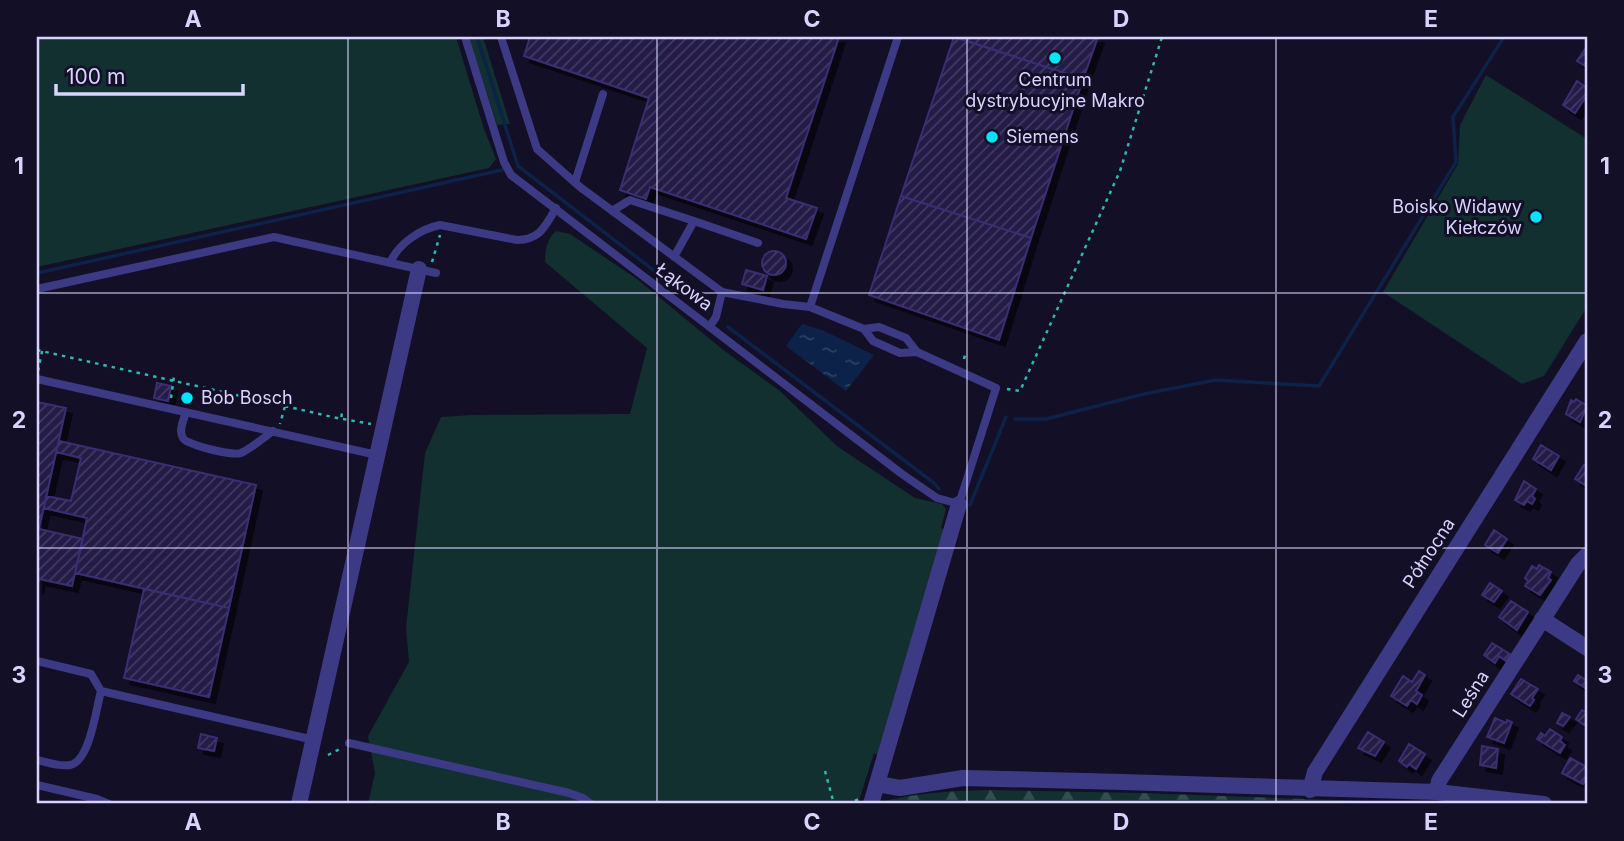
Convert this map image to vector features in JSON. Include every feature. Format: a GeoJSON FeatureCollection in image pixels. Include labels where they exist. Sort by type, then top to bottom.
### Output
{"type":"FeatureCollection","features":[{"type":"Feature","properties":{"kind":"street"},"geometry":{"type":"LineString","coordinates":[[299,804],[377,455],[428,271]]}},
{"type":"Feature","properties":{"kind":"street","name":"Północna"},"geometry":{"type":"LineString","coordinates":[[1310,790],[1315,772],[1587,341]]}},
{"type":"Feature","properties":{"kind":"street"},"geometry":{"type":"LineString","coordinates":[[871,804],[959,504]]}},
{"type":"Feature","properties":{"kind":"street","name":"Leśna"},"geometry":{"type":"LineString","coordinates":[[1437,792],[1439,781],[1578,564],[1587,555]]}},
{"type":"Feature","properties":{"kind":"street"},"geometry":{"type":"LineString","coordinates":[[1542,619],[1587,648]]}},
{"type":"Feature","properties":{"kind":"street"},"geometry":{"type":"LineString","coordinates":[[877,784],[900,788],[963,779],[990,779],[1437,792],[1544,804]]}},
{"type":"Feature","properties":{"kind":"lane","name":"Łąkowa"},"geometry":{"type":"LineString","coordinates":[[465,37],[504,162],[518,182],[556,208],[918,486],[937,498],[959,504]]}},
{"type":"Feature","properties":{"kind":"lane"},"geometry":{"type":"LineString","coordinates":[[501,37],[537,149],[612,211],[722,292],[810,307],[864,330],[873,341],[900,353],[917,352]]}},
{"type":"Feature","properties":{"kind":"lane"},"geometry":{"type":"LineString","coordinates":[[810,307],[898,37]]}},
{"type":"Feature","properties":{"kind":"lane"},"geometry":{"type":"LineString","coordinates":[[575,182],[603,94]]}},
{"type":"Feature","properties":{"kind":"lane"},"geometry":{"type":"LineString","coordinates":[[612,211],[630,200],[758,243]]}},
{"type":"Feature","properties":{"kind":"lane"},"geometry":{"type":"LineString","coordinates":[[390,263],[399,247],[431,227],[440,225],[529,240],[538,234],[556,208]]}},
{"type":"Feature","properties":{"kind":"lane"},"geometry":{"type":"LineString","coordinates":[[674,257],[694,221]]}},
{"type":"Feature","properties":{"kind":"lane"},"geometry":{"type":"LineString","coordinates":[[37,289],[274,237],[428,271]]}},
{"type":"Feature","properties":{"kind":"lane"},"geometry":{"type":"LineString","coordinates":[[710,326],[716,317],[722,292]]}},
{"type":"Feature","properties":{"kind":"lane"},"geometry":{"type":"LineString","coordinates":[[864,330],[880,327],[906,338],[917,352],[996,388],[959,504]]}},
{"type":"Feature","properties":{"kind":"lane"},"geometry":{"type":"LineString","coordinates":[[37,378],[377,455]]}},
{"type":"Feature","properties":{"kind":"lane"},"geometry":{"type":"LineString","coordinates":[[186,411],[182,437],[187,442],[227,453],[240,453],[273,431]]}},
{"type":"Feature","properties":{"kind":"lane"},"geometry":{"type":"LineString","coordinates":[[37,661],[91,674],[101,691],[86,748],[79,760],[69,765],[37,760]]}},
{"type":"Feature","properties":{"kind":"lane"},"geometry":{"type":"LineString","coordinates":[[101,691],[314,740]]}},
{"type":"Feature","properties":{"kind":"lane"},"geometry":{"type":"LineString","coordinates":[[349,743],[569,793],[591,804]]}},
{"type":"Feature","properties":{"kind":"lane"},"geometry":{"type":"LineString","coordinates":[[37,785],[109,804]]}},
{"type":"Feature","properties":{"kind":"path"},"geometry":{"type":"LineString","coordinates":[[996,388],[1020,391],[1120,171],[1162,37]]}},
{"type":"Feature","properties":{"kind":"path"},"geometry":{"type":"LineString","coordinates":[[428,271],[441,233],[440,225]]}},
{"type":"Feature","properties":{"kind":"path"},"geometry":{"type":"LineString","coordinates":[[37,350],[43,349],[106,366],[239,393],[285,406],[307,408],[341,419],[376,425],[377,422],[385,423]]}},
{"type":"Feature","properties":{"kind":"path"},"geometry":{"type":"LineString","coordinates":[[37,378],[43,349]]}},
{"type":"Feature","properties":{"kind":"path"},"geometry":{"type":"LineString","coordinates":[[106,366],[107,360]]}},
{"type":"Feature","properties":{"kind":"path"},"geometry":{"type":"LineString","coordinates":[[141,373],[142,369]]}},
{"type":"Feature","properties":{"kind":"path"},"geometry":{"type":"LineString","coordinates":[[174,376],[170,400],[176,401]]}},
{"type":"Feature","properties":{"kind":"path"},"geometry":{"type":"LineString","coordinates":[[281,424],[285,406]]}},
{"type":"Feature","properties":{"kind":"path"},"geometry":{"type":"LineString","coordinates":[[341,419],[342,413]]}},
{"type":"Feature","properties":{"kind":"path"},"geometry":{"type":"LineString","coordinates":[[328,755],[345,748],[349,743]]}},
{"type":"Feature","properties":{"kind":"path"},"geometry":{"type":"LineString","coordinates":[[825,771],[834,804]]}},
{"type":"Feature","properties":{"kind":"green space"},"geometry":{"type":"Polygon","coordinates":[[[37,37],[456,37],[496,159],[489,168],[37,267],[37,37]]]}},
{"type":"Feature","properties":{"kind":"green space"},"geometry":{"type":"Polygon","coordinates":[[[469,37],[483,37],[510,124],[497,125],[469,37]]]}},
{"type":"Feature","properties":{"kind":"green space"},"geometry":{"type":"Polygon","coordinates":[[[1486,75],[1587,139],[1587,307],[1544,376],[1522,384],[1383,292],[1458,164],[1460,125],[1486,75]]]}},
{"type":"Feature","properties":{"kind":"green space"},"geometry":{"type":"Polygon","coordinates":[[[556,231],[570,234],[637,279],[722,349],[780,391],[838,447],[915,498],[942,504],[946,509],[941,528],[944,530],[878,755],[874,753],[858,804],[368,804],[375,773],[368,736],[409,662],[406,628],[425,453],[441,417],[630,414],[647,348],[545,262],[547,245],[556,231]]]}},
{"type":"Feature","properties":{"kind":"green space"},"geometry":{"type":"Polygon","coordinates":[[[987,790],[1448,804],[879,804],[920,795],[987,790]]]}},
{"type":"Feature","properties":{"kind":"water"},"geometry":{"type":"Polygon","coordinates":[[[802,324],[822,330],[874,355],[846,391],[786,346],[802,324]]]}},
{"type":"Feature","properties":{"kind":"building"},"geometry":{"type":"Polygon","coordinates":[[[530,37],[839,37],[786,198],[817,208],[806,239],[650,187],[646,199],[620,190],[649,98],[524,56],[530,37]]]}},
{"type":"Feature","properties":{"kind":"building","name":"Siemens"},"geometry":{"type":"Polygon","coordinates":[[[954,37],[1083,79],[1031,238],[901,196],[954,37]]]}},
{"type":"Feature","properties":{"kind":"building","name":"Centrum dystrybucyjne Makro"},"geometry":{"type":"Polygon","coordinates":[[[955,37],[1098,37],[1083,79],[955,37]]]}},
{"type":"Feature","properties":{"kind":"building"},"geometry":{"type":"Polygon","coordinates":[[[1585,49],[1587,51],[1587,67],[1577,61],[1585,49]]]}},
{"type":"Feature","properties":{"kind":"building"},"geometry":{"type":"Polygon","coordinates":[[[1577,81],[1587,88],[1587,95],[1575,113],[1563,105],[1577,81]]]}},
{"type":"Feature","properties":{"kind":"building"},"geometry":{"type":"Polygon","coordinates":[[[901,196],[1031,238],[999,340],[869,295],[901,196]]]}},
{"type":"Feature","properties":{"kind":"building"},"geometry":{"type":"Polygon","coordinates":[[[774,251],[782,255],[786,263],[782,271],[774,275],[766,271],[762,263],[766,255],[774,251]]]}},
{"type":"Feature","properties":{"kind":"building"},"geometry":{"type":"Polygon","coordinates":[[[746,270],[767,276],[763,290],[742,284],[746,270]]]}},
{"type":"Feature","properties":{"kind":"building"},"geometry":{"type":"Polygon","coordinates":[[[157,383],[171,386],[168,401],[154,398],[157,383]]]}},
{"type":"Feature","properties":{"kind":"building"},"geometry":{"type":"Polygon","coordinates":[[[1576,399],[1587,406],[1580,422],[1566,414],[1571,400],[1574,402],[1576,399]]]}},
{"type":"Feature","properties":{"kind":"building"},"geometry":{"type":"Polygon","coordinates":[[[37,402],[66,408],[39,529],[83,539],[72,586],[39,579],[37,588],[37,402]]]}},
{"type":"Feature","properties":{"kind":"building"},"geometry":{"type":"Polygon","coordinates":[[[59,441],[256,485],[229,608],[75,573],[87,518],[44,508],[46,496],[71,501],[81,458],[56,452],[59,441]]]}},
{"type":"Feature","properties":{"kind":"building"},"geometry":{"type":"Polygon","coordinates":[[[1541,445],[1559,456],[1551,470],[1533,459],[1541,445]]]}},
{"type":"Feature","properties":{"kind":"building"},"geometry":{"type":"Polygon","coordinates":[[[1584,465],[1587,467],[1585,485],[1575,479],[1584,465]]]}},
{"type":"Feature","properties":{"kind":"building"},"geometry":{"type":"Polygon","coordinates":[[[1524,481],[1536,489],[1532,504],[1527,501],[1524,505],[1515,500],[1524,481]]]}},
{"type":"Feature","properties":{"kind":"building"},"geometry":{"type":"Polygon","coordinates":[[[1494,530],[1507,539],[1498,553],[1485,545],[1494,530]]]}},
{"type":"Feature","properties":{"kind":"building"},"geometry":{"type":"Polygon","coordinates":[[[1539,565],[1551,572],[1548,578],[1551,580],[1540,595],[1525,586],[1528,581],[1525,578],[1532,566],[1537,569],[1539,565]]]}},
{"type":"Feature","properties":{"kind":"building"},"geometry":{"type":"Polygon","coordinates":[[[1490,583],[1502,591],[1494,602],[1482,595],[1490,583]]]}},
{"type":"Feature","properties":{"kind":"building"},"geometry":{"type":"Polygon","coordinates":[[[144,589],[229,608],[209,697],[124,678],[144,589]]]}},
{"type":"Feature","properties":{"kind":"building"},"geometry":{"type":"Polygon","coordinates":[[[1511,601],[1528,612],[1517,630],[1499,617],[1511,601]]]}},
{"type":"Feature","properties":{"kind":"building"},"geometry":{"type":"Polygon","coordinates":[[[1492,643],[1510,654],[1506,661],[1499,656],[1495,663],[1484,655],[1492,643]]]}},
{"type":"Feature","properties":{"kind":"building"},"geometry":{"type":"Polygon","coordinates":[[[1419,671],[1425,675],[1416,691],[1422,695],[1417,704],[1411,700],[1407,706],[1391,696],[1403,676],[1412,682],[1419,671]]]}},
{"type":"Feature","properties":{"kind":"building"},"geometry":{"type":"Polygon","coordinates":[[[1578,675],[1587,681],[1587,689],[1574,681],[1578,675]]]}},
{"type":"Feature","properties":{"kind":"building"},"geometry":{"type":"Polygon","coordinates":[[[1521,679],[1538,689],[1530,706],[1511,694],[1521,679]]]}},
{"type":"Feature","properties":{"kind":"building"},"geometry":{"type":"Polygon","coordinates":[[[1582,710],[1587,713],[1584,725],[1576,719],[1582,710]]]}},
{"type":"Feature","properties":{"kind":"building"},"geometry":{"type":"Polygon","coordinates":[[[1562,713],[1570,717],[1563,726],[1557,723],[1562,713]]]}},
{"type":"Feature","properties":{"kind":"building"},"geometry":{"type":"Polygon","coordinates":[[[1495,718],[1506,723],[1507,720],[1512,722],[1504,743],[1487,737],[1495,718]]]}},
{"type":"Feature","properties":{"kind":"building"},"geometry":{"type":"Polygon","coordinates":[[[1550,729],[1562,737],[1560,741],[1565,745],[1560,753],[1537,739],[1541,733],[1545,736],[1550,729]]]}},
{"type":"Feature","properties":{"kind":"building"},"geometry":{"type":"Polygon","coordinates":[[[1368,732],[1384,742],[1375,756],[1358,748],[1368,732]]]}},
{"type":"Feature","properties":{"kind":"building"},"geometry":{"type":"Polygon","coordinates":[[[201,734],[217,738],[214,751],[198,748],[201,734]]]}},
{"type":"Feature","properties":{"kind":"building"},"geometry":{"type":"Polygon","coordinates":[[[1409,744],[1425,754],[1416,769],[1399,761],[1409,744]]]}},
{"type":"Feature","properties":{"kind":"building"},"geometry":{"type":"Polygon","coordinates":[[[1482,746],[1498,749],[1496,768],[1480,765],[1482,746]]]}},
{"type":"Feature","properties":{"kind":"building"},"geometry":{"type":"Polygon","coordinates":[[[1570,758],[1587,767],[1587,777],[1583,784],[1562,773],[1570,758]]]}},
{"type":"Feature","properties":{"kind":"waterway"},"geometry":{"type":"LineString","coordinates":[[477,37],[518,166],[708,312]]}},
{"type":"Feature","properties":{"kind":"waterway"},"geometry":{"type":"LineString","coordinates":[[1015,419],[1046,419],[1144,394],[1216,380],[1319,386],[1456,162],[1453,117],[1504,37]]}},
{"type":"Feature","properties":{"kind":"waterway"},"geometry":{"type":"LineString","coordinates":[[37,273],[502,170]]}},
{"type":"Feature","properties":{"kind":"waterway"},"geometry":{"type":"LineString","coordinates":[[728,327],[939,489]]}},
{"type":"Feature","properties":{"kind":"waterway"},"geometry":{"type":"LineString","coordinates":[[970,505],[1006,417]]}},
{"type":"Feature","properties":{"kind":"place","name":"Centrum dystrybucyjne Makro"},"geometry":{"type":"Point","coordinates":[1055,58]}},
{"type":"Feature","properties":{"kind":"place","name":"Siemens"},"geometry":{"type":"Point","coordinates":[992,137]}},
{"type":"Feature","properties":{"kind":"place","name":"Boisko Widawy Kiełczów"},"geometry":{"type":"Point","coordinates":[1536,217]}},
{"type":"Feature","properties":{"kind":"place","name":"Bob Bosch"},"geometry":{"type":"Point","coordinates":[187,398]}}]}
